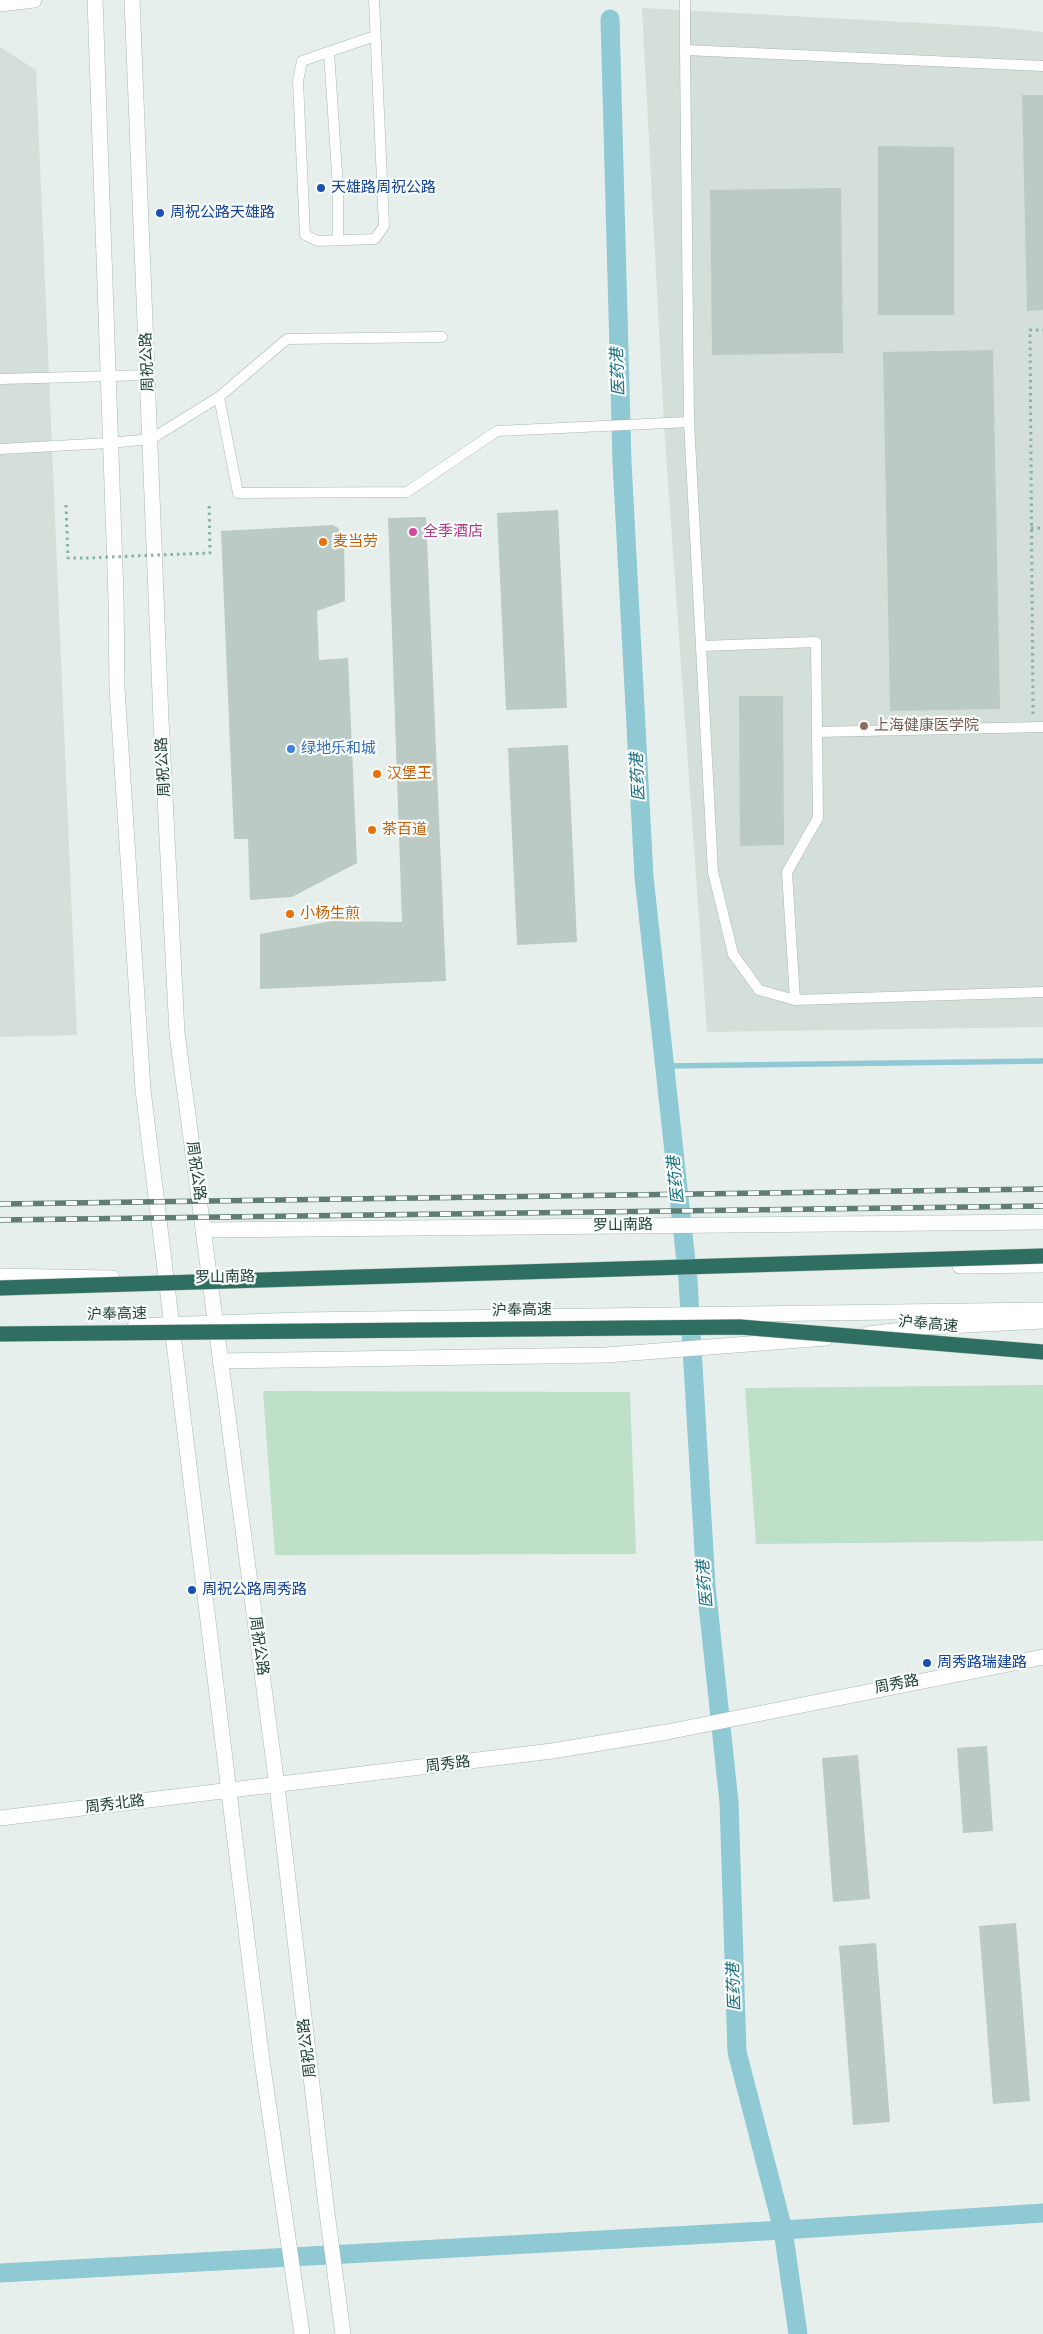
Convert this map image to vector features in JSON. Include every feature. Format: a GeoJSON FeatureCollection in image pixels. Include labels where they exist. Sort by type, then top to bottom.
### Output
{"type":"FeatureCollection","features":[{"type":"Feature","properties":{"kind":"highway","name":"沪奉高速"},"geometry":{"type":"LineString","coordinates":[[0,1288],[1043,1256]]}},
{"type":"Feature","properties":{"kind":"highway","name":"沪奉高速"},"geometry":{"type":"LineString","coordinates":[[0,1334],[740,1326],[1043,1352]]}},
{"type":"Feature","properties":{"kind":"street"},"geometry":{"type":"LineString","coordinates":[[0,4],[34,0]]}},
{"type":"Feature","properties":{"kind":"street"},"geometry":{"type":"LineString","coordinates":[[95,0],[109,444],[116,597],[117,688],[143,1090],[262,2061],[302,2334]]}},
{"type":"Feature","properties":{"kind":"street","name":"周祝公路"},"geometry":{"type":"LineString","coordinates":[[132,0],[177,1033],[277,1786],[343,2334]]}},
{"type":"Feature","properties":{"kind":"street","name":"罗山南路"},"geometry":{"type":"LineString","coordinates":[[203,1230],[1043,1222]]}},
{"type":"Feature","properties":{"kind":"street","name":"罗山南路"},"geometry":{"type":"LineString","coordinates":[[0,1276],[166,1279],[734,1267],[1043,1265]]}},
{"type":"Feature","properties":{"kind":"street"},"geometry":{"type":"LineString","coordinates":[[0,1334],[215,1322],[628,1314],[1043,1310]]}},
{"type":"Feature","properties":{"kind":"street"},"geometry":{"type":"LineString","coordinates":[[220,1361],[490,1358],[632,1353],[927,1328],[1043,1321]]}},
{"type":"Feature","properties":{"kind":"street","name":"周秀路"},"geometry":{"type":"LineString","coordinates":[[229,1792],[552,1751],[666,1732],[1043,1657]]}},
{"type":"Feature","properties":{"kind":"street","name":"周秀北路"},"geometry":{"type":"LineString","coordinates":[[0,1818],[229,1792]]}},
{"type":"Feature","properties":{"kind":"lane"},"geometry":{"type":"LineString","coordinates":[[374,0],[384,226],[375,239],[318,241],[305,235],[298,80],[302,61],[375,36]]}},
{"type":"Feature","properties":{"kind":"lane"},"geometry":{"type":"LineString","coordinates":[[685,0],[689,422],[714,872],[733,954],[759,990],[795,1000],[1043,992]]}},
{"type":"Feature","properties":{"kind":"lane"},"geometry":{"type":"LineString","coordinates":[[685,50],[1043,66]]}},
{"type":"Feature","properties":{"kind":"lane"},"geometry":{"type":"LineString","coordinates":[[329,52],[338,188],[338,240]]}},
{"type":"Feature","properties":{"kind":"lane"},"geometry":{"type":"LineString","coordinates":[[0,449],[109,444],[151,439],[219,397],[288,339],[442,337]]}},
{"type":"Feature","properties":{"kind":"lane"},"geometry":{"type":"LineString","coordinates":[[0,379],[148,375]]}},
{"type":"Feature","properties":{"kind":"lane"},"geometry":{"type":"LineString","coordinates":[[219,397],[238,493],[407,492],[497,432],[689,422]]}},
{"type":"Feature","properties":{"kind":"lane"},"geometry":{"type":"LineString","coordinates":[[701,646],[816,642],[818,818],[787,872],[795,1000]]}},
{"type":"Feature","properties":{"kind":"lane"},"geometry":{"type":"LineString","coordinates":[[817,732],[1038,727]]}},
{"type":"Feature","properties":{"kind":"path"},"geometry":{"type":"LineString","coordinates":[[1038,727],[1032,528],[1030,330],[1043,330]]}},
{"type":"Feature","properties":{"kind":"path"},"geometry":{"type":"LineString","coordinates":[[66,505],[68,558],[210,553],[209,502]]}},
{"type":"Feature","properties":{"kind":"path"},"geometry":{"type":"LineString","coordinates":[[1032,528],[1043,528]]}},
{"type":"Feature","properties":{"kind":"shaded area","name":"上海健康医学院"},"geometry":{"type":"Polygon","coordinates":[[[642,8],[998,27],[1043,32],[1043,1027],[707,1032],[664,425],[642,8]]]}},
{"type":"Feature","properties":{"kind":"shaded area"},"geometry":{"type":"Polygon","coordinates":[[[0,47],[36,70],[77,1035],[0,1037],[0,47]]]}},
{"type":"Feature","properties":{"kind":"green space"},"geometry":{"type":"Polygon","coordinates":[[[1043,1385],[1043,1541],[756,1544],[745,1388],[1043,1385]]]}},
{"type":"Feature","properties":{"kind":"green space"},"geometry":{"type":"Polygon","coordinates":[[[263,1391],[630,1392],[636,1554],[275,1555],[263,1391]]]}},
{"type":"Feature","properties":{"kind":"building"},"geometry":{"type":"Polygon","coordinates":[[[1022,95],[1043,95],[1043,310],[1027,311],[1022,95]]]}},
{"type":"Feature","properties":{"kind":"building"},"geometry":{"type":"Polygon","coordinates":[[[878,146],[954,147],[954,315],[878,315],[878,146]]]}},
{"type":"Feature","properties":{"kind":"building"},"geometry":{"type":"Polygon","coordinates":[[[841,188],[843,353],[712,355],[710,190],[841,188]]]}},
{"type":"Feature","properties":{"kind":"building"},"geometry":{"type":"Polygon","coordinates":[[[993,350],[1000,709],[890,711],[883,352],[993,350]]]}},
{"type":"Feature","properties":{"kind":"building"},"geometry":{"type":"Polygon","coordinates":[[[558,510],[567,708],[506,710],[497,513],[558,510]]]}},
{"type":"Feature","properties":{"kind":"building","name":"绿地乐和城"},"geometry":{"type":"Polygon","coordinates":[[[426,517],[446,981],[260,989],[260,934],[332,921],[402,922],[388,518],[426,517]]]}},
{"type":"Feature","properties":{"kind":"building","name":"绿地乐和城"},"geometry":{"type":"Polygon","coordinates":[[[333,525],[338,528],[344,537],[345,601],[317,611],[319,660],[348,658],[357,863],[292,897],[250,900],[248,839],[234,839],[221,531],[333,525]]]}},
{"type":"Feature","properties":{"kind":"building"},"geometry":{"type":"Polygon","coordinates":[[[739,696],[783,696],[784,845],[740,846],[739,696]]]}},
{"type":"Feature","properties":{"kind":"building"},"geometry":{"type":"Polygon","coordinates":[[[568,745],[577,942],[517,945],[508,748],[568,745]]]}},
{"type":"Feature","properties":{"kind":"building"},"geometry":{"type":"Polygon","coordinates":[[[987,1746],[993,1831],[963,1833],[957,1748],[987,1746]]]}},
{"type":"Feature","properties":{"kind":"building"},"geometry":{"type":"Polygon","coordinates":[[[858,1755],[870,1899],[833,1902],[822,1758],[858,1755]]]}},
{"type":"Feature","properties":{"kind":"building"},"geometry":{"type":"Polygon","coordinates":[[[1016,1923],[1030,2101],[993,2104],[979,1926],[1016,1923]]]}},
{"type":"Feature","properties":{"kind":"building"},"geometry":{"type":"Polygon","coordinates":[[[876,1943],[890,2122],[853,2125],[839,1946],[876,1943]]]}},
{"type":"Feature","properties":{"kind":"waterway","name":"医药港"},"geometry":{"type":"LineString","coordinates":[[610,19],[622,462],[644,877],[688,1280],[706,1586],[729,1802],[737,2052],[783,2230],[798,2334]]}},
{"type":"Feature","properties":{"kind":"waterway"},"geometry":{"type":"LineString","coordinates":[[665,1066],[1043,1061]]}},
{"type":"Feature","properties":{"kind":"waterway"},"geometry":{"type":"LineString","coordinates":[[0,2273],[783,2230],[1043,2213]]}},
{"type":"Feature","properties":{"kind":"railway"},"geometry":{"type":"LineString","coordinates":[[0,1204],[1043,1189]]}},
{"type":"Feature","properties":{"kind":"railway"},"geometry":{"type":"LineString","coordinates":[[0,1220],[1043,1206]]}},
{"type":"Feature","properties":{"kind":"place","name":"天雄路周祝公路"},"geometry":{"type":"Point","coordinates":[321,188]}},
{"type":"Feature","properties":{"kind":"place","name":"周祝公路天雄路"},"geometry":{"type":"Point","coordinates":[160,213]}},
{"type":"Feature","properties":{"kind":"place","name":"全季酒店"},"geometry":{"type":"Point","coordinates":[413,532]}},
{"type":"Feature","properties":{"kind":"place","name":"麦当劳"},"geometry":{"type":"Point","coordinates":[323,542]}},
{"type":"Feature","properties":{"kind":"place","name":"上海健康医学院"},"geometry":{"type":"Point","coordinates":[864,726]}},
{"type":"Feature","properties":{"kind":"place","name":"绿地乐和城"},"geometry":{"type":"Point","coordinates":[291,749]}},
{"type":"Feature","properties":{"kind":"place","name":"汉堡王"},"geometry":{"type":"Point","coordinates":[377,774]}},
{"type":"Feature","properties":{"kind":"place","name":"茶百道"},"geometry":{"type":"Point","coordinates":[372,830]}},
{"type":"Feature","properties":{"kind":"place","name":"小杨生煎"},"geometry":{"type":"Point","coordinates":[290,914]}},
{"type":"Feature","properties":{"kind":"place","name":"周祝公路周秀路"},"geometry":{"type":"Point","coordinates":[192,1590]}},
{"type":"Feature","properties":{"kind":"place","name":"周秀路瑞建路"},"geometry":{"type":"Point","coordinates":[927,1663]}}]}
